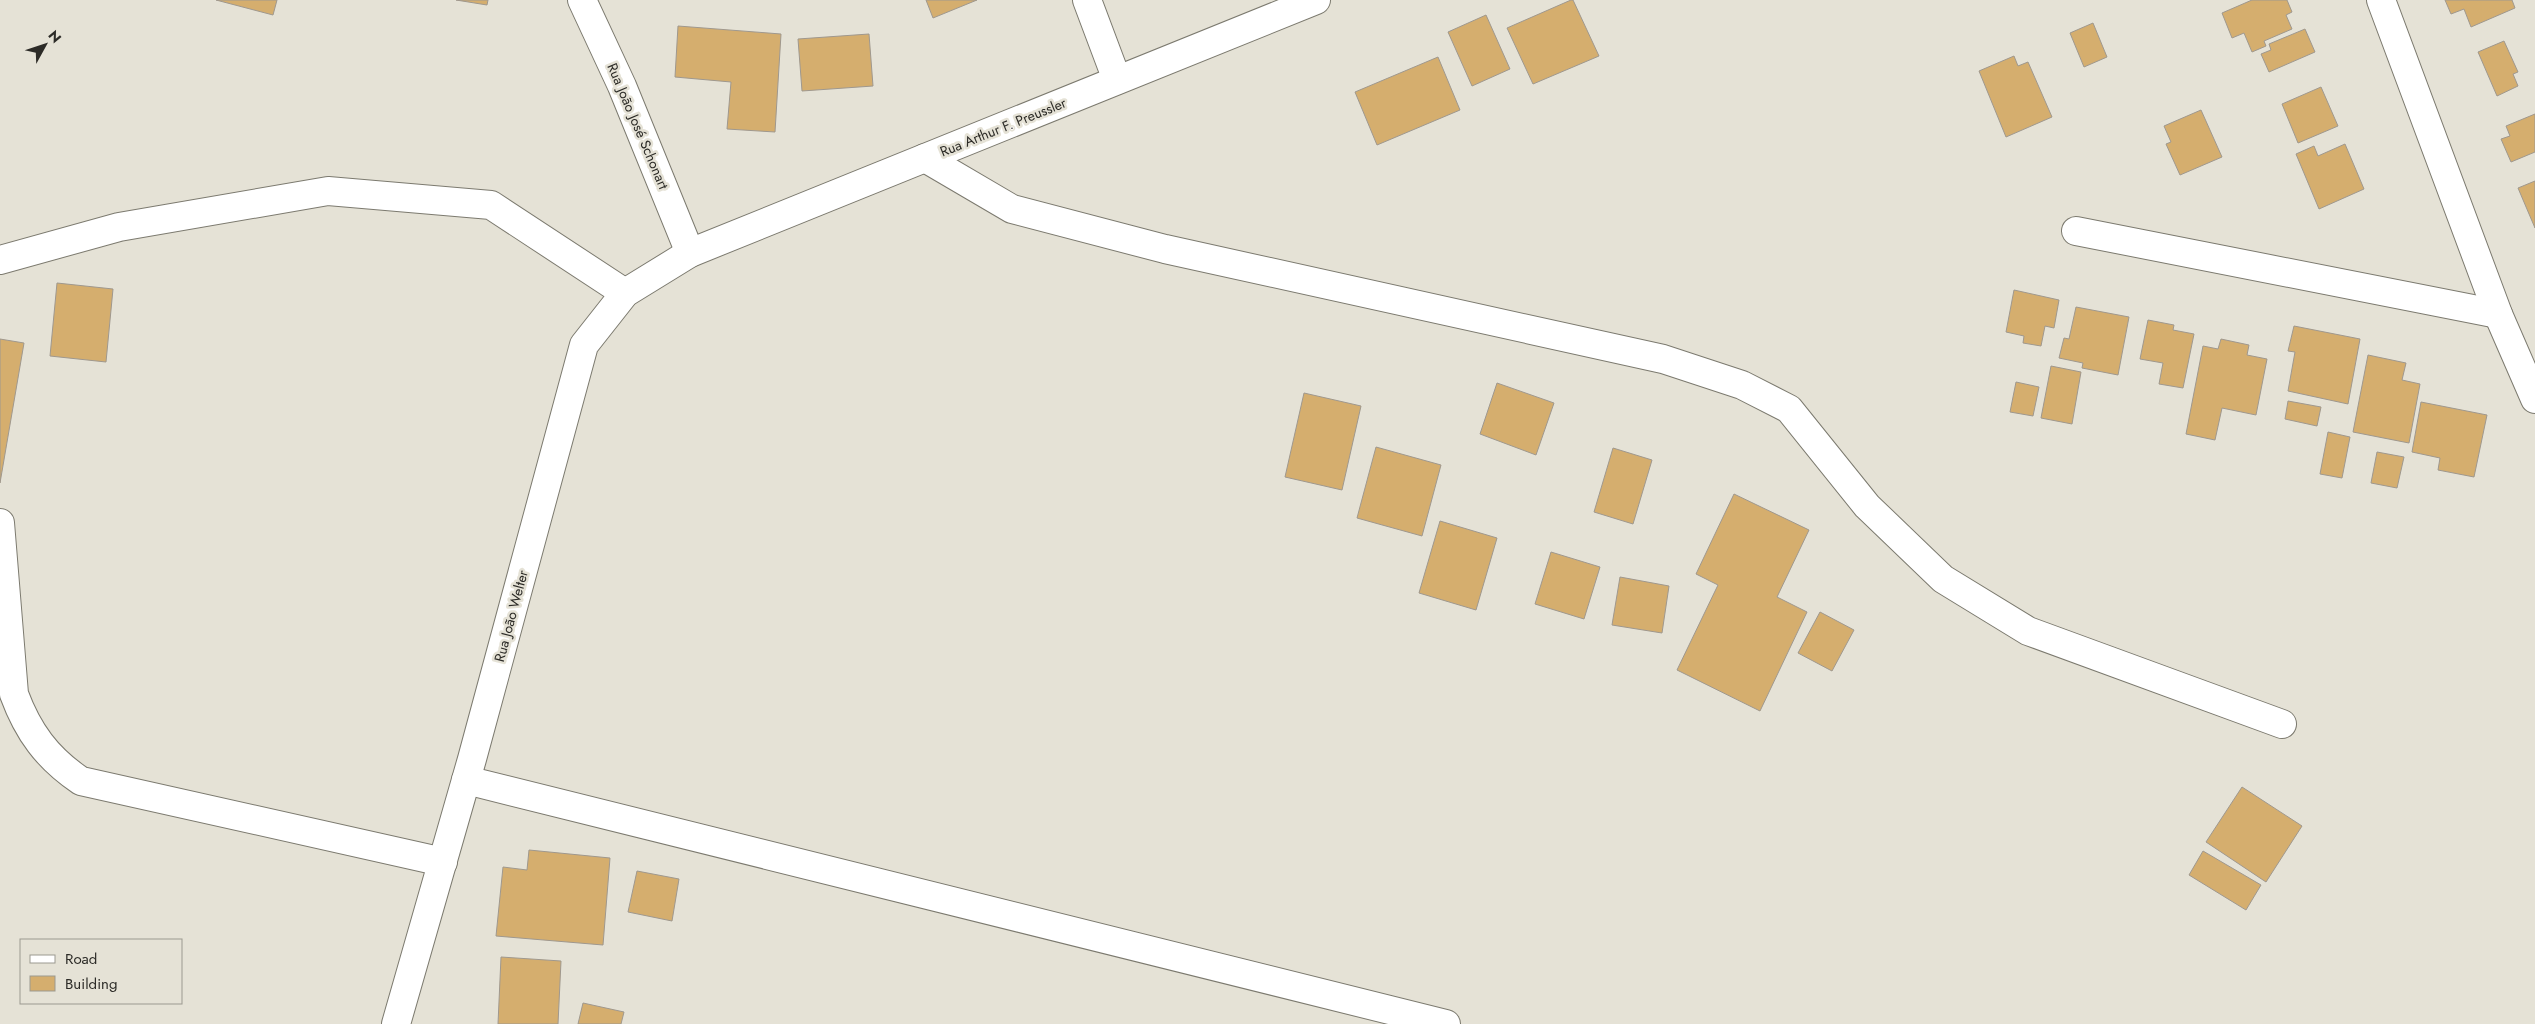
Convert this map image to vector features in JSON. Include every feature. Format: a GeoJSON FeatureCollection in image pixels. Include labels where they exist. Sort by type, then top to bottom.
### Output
{"type":"FeatureCollection","features":[{"type":"Feature","properties":{"kind":"street","name":"Rua João José Schonart"},"geometry":{"type":"LineString","coordinates":[[582,0],[622,86],[690,253]]}},
{"type":"Feature","properties":{"kind":"street"},"geometry":{"type":"LineString","coordinates":[[1087,0],[1117,80]]}},
{"type":"Feature","properties":{"kind":"street","name":"Rua Arthur F. Preussler"},"geometry":{"type":"LineString","coordinates":[[690,253],[1316,0]]}},
{"type":"Feature","properties":{"kind":"street"},"geometry":{"type":"LineString","coordinates":[[2381,0],[2498,314],[2535,399]]}},
{"type":"Feature","properties":{"kind":"street"},"geometry":{"type":"LineString","coordinates":[[926,158],[1012,209],[1165,249],[1663,360],[1742,384],[1789,409],[1867,506],[1943,579],[2028,631],[2282,724]]}},
{"type":"Feature","properties":{"kind":"street"},"geometry":{"type":"LineString","coordinates":[[0,260],[119,227],[328,191],[490,205],[625,293]]}},
{"type":"Feature","properties":{"kind":"street"},"geometry":{"type":"LineString","coordinates":[[2076,231],[2498,314]]}},
{"type":"Feature","properties":{"kind":"street","name":"Rua João Welter"},"geometry":{"type":"LineString","coordinates":[[396,1024],[466,780],[584,346],[625,293],[690,253]]}},
{"type":"Feature","properties":{"kind":"street"},"geometry":{"type":"LineString","coordinates":[[0,523],[14,694],[23,717],[35,739],[48,755],[64,769],[81,781],[443,862]]}},
{"type":"Feature","properties":{"kind":"street"},"geometry":{"type":"LineString","coordinates":[[466,780],[1446,1024]]}},
{"type":"Feature","properties":{"kind":"building"},"geometry":{"type":"Polygon","coordinates":[[[216,0],[277,0],[273,15],[216,0]]]}},
{"type":"Feature","properties":{"kind":"building"},"geometry":{"type":"Polygon","coordinates":[[[456,0],[488,0],[487,5],[456,0]]]}},
{"type":"Feature","properties":{"kind":"building"},"geometry":{"type":"Polygon","coordinates":[[[926,0],[977,0],[933,18],[926,0]]]}},
{"type":"Feature","properties":{"kind":"building"},"geometry":{"type":"Polygon","coordinates":[[[1573,0],[1599,56],[1533,84],[1507,28],[1573,0]]]}},
{"type":"Feature","properties":{"kind":"building"},"geometry":{"type":"Polygon","coordinates":[[[2252,0],[2287,0],[2292,12],[2286,15],[2292,29],[2264,41],[2266,46],[2252,52],[2244,33],[2232,38],[2222,13],[2252,0]]]}},
{"type":"Feature","properties":{"kind":"building"},"geometry":{"type":"Polygon","coordinates":[[[2445,0],[2512,0],[2515,8],[2471,27],[2464,9],[2451,14],[2445,0]]]}},
{"type":"Feature","properties":{"kind":"building"},"geometry":{"type":"Polygon","coordinates":[[[1486,15],[1510,69],[1472,86],[1448,32],[1486,15]]]}},
{"type":"Feature","properties":{"kind":"building"},"geometry":{"type":"Polygon","coordinates":[[[2093,23],[2107,57],[2084,67],[2070,33],[2093,23]]]}},
{"type":"Feature","properties":{"kind":"building"},"geometry":{"type":"Polygon","coordinates":[[[678,26],[781,34],[775,132],[727,129],[731,82],[675,77],[678,26]]]}},
{"type":"Feature","properties":{"kind":"building"},"geometry":{"type":"Polygon","coordinates":[[[2305,29],[2315,52],[2269,72],[2261,54],[2271,50],[2269,44],[2305,29]]]}},
{"type":"Feature","properties":{"kind":"building"},"geometry":{"type":"Polygon","coordinates":[[[869,34],[873,86],[802,91],[798,39],[869,34]]]}},
{"type":"Feature","properties":{"kind":"building"},"geometry":{"type":"Polygon","coordinates":[[[2504,41],[2518,72],[2513,74],[2518,86],[2497,96],[2478,52],[2504,41]]]}},
{"type":"Feature","properties":{"kind":"building"},"geometry":{"type":"Polygon","coordinates":[[[2014,56],[2018,66],[2028,62],[2052,117],[2006,137],[1979,71],[2014,56]]]}},
{"type":"Feature","properties":{"kind":"building"},"geometry":{"type":"Polygon","coordinates":[[[1438,57],[1460,110],[1377,145],[1355,92],[1438,57]]]}},
{"type":"Feature","properties":{"kind":"building"},"geometry":{"type":"Polygon","coordinates":[[[2321,87],[2338,126],[2298,143],[2282,104],[2321,87]]]}},
{"type":"Feature","properties":{"kind":"building"},"geometry":{"type":"Polygon","coordinates":[[[2201,110],[2222,157],[2180,175],[2166,144],[2171,142],[2164,126],[2201,110]]]}},
{"type":"Feature","properties":{"kind":"building"},"geometry":{"type":"Polygon","coordinates":[[[2535,114],[2535,152],[2511,162],[2501,139],[2510,136],[2506,126],[2535,114]]]}},
{"type":"Feature","properties":{"kind":"building"},"geometry":{"type":"Polygon","coordinates":[[[2345,144],[2364,189],[2319,209],[2296,154],[2314,146],[2318,156],[2345,144]]]}},
{"type":"Feature","properties":{"kind":"building"},"geometry":{"type":"Polygon","coordinates":[[[2535,181],[2535,228],[2518,188],[2535,181]]]}},
{"type":"Feature","properties":{"kind":"building"},"geometry":{"type":"Polygon","coordinates":[[[57,283],[113,289],[106,362],[50,356],[57,283]]]}},
{"type":"Feature","properties":{"kind":"building"},"geometry":{"type":"Polygon","coordinates":[[[2014,290],[2059,300],[2054,328],[2045,326],[2041,346],[2023,343],[2024,336],[2006,332],[2014,290]]]}},
{"type":"Feature","properties":{"kind":"building"},"geometry":{"type":"Polygon","coordinates":[[[2076,307],[2129,317],[2118,375],[2082,368],[2083,363],[2059,358],[2064,338],[2069,339],[2076,307]]]}},
{"type":"Feature","properties":{"kind":"building"},"geometry":{"type":"Polygon","coordinates":[[[2148,320],[2174,325],[2173,330],[2194,334],[2183,388],[2159,384],[2163,363],[2140,359],[2148,320]]]}},
{"type":"Feature","properties":{"kind":"building"},"geometry":{"type":"Polygon","coordinates":[[[2294,326],[2360,339],[2348,404],[2288,391],[2295,352],[2288,351],[2294,326]]]}},
{"type":"Feature","properties":{"kind":"building"},"geometry":{"type":"Polygon","coordinates":[[[0,339],[24,343],[0,483],[0,339]]]}},
{"type":"Feature","properties":{"kind":"building"},"geometry":{"type":"Polygon","coordinates":[[[2221,339],[2249,345],[2247,355],[2267,359],[2256,415],[2222,408],[2215,440],[2186,434],[2203,346],[2218,349],[2221,339]]]}},
{"type":"Feature","properties":{"kind":"building"},"geometry":{"type":"Polygon","coordinates":[[[2368,355],[2406,363],[2402,380],[2420,384],[2409,443],[2353,432],[2368,355]]]}},
{"type":"Feature","properties":{"kind":"building"},"geometry":{"type":"Polygon","coordinates":[[[2051,366],[2081,372],[2072,424],[2041,418],[2051,366]]]}},
{"type":"Feature","properties":{"kind":"building"},"geometry":{"type":"Polygon","coordinates":[[[2016,382],[2039,387],[2033,416],[2010,412],[2016,382]]]}},
{"type":"Feature","properties":{"kind":"building"},"geometry":{"type":"Polygon","coordinates":[[[1497,383],[1554,403],[1536,455],[1480,434],[1497,383]]]}},
{"type":"Feature","properties":{"kind":"building"},"geometry":{"type":"Polygon","coordinates":[[[1304,393],[1361,406],[1342,490],[1285,477],[1304,393]]]}},
{"type":"Feature","properties":{"kind":"building"},"geometry":{"type":"Polygon","coordinates":[[[2288,401],[2321,407],[2317,426],[2285,419],[2288,401]]]}},
{"type":"Feature","properties":{"kind":"building"},"geometry":{"type":"Polygon","coordinates":[[[2421,402],[2487,415],[2474,477],[2438,470],[2440,458],[2412,452],[2421,402]]]}},
{"type":"Feature","properties":{"kind":"building"},"geometry":{"type":"Polygon","coordinates":[[[2328,432],[2350,437],[2342,478],[2320,474],[2328,432]]]}},
{"type":"Feature","properties":{"kind":"building"},"geometry":{"type":"Polygon","coordinates":[[[1376,447],[1441,465],[1422,536],[1357,518],[1376,447]]]}},
{"type":"Feature","properties":{"kind":"building"},"geometry":{"type":"Polygon","coordinates":[[[1613,448],[1652,460],[1633,524],[1594,512],[1613,448]]]}},
{"type":"Feature","properties":{"kind":"building"},"geometry":{"type":"Polygon","coordinates":[[[2377,452],[2404,457],[2397,488],[2371,483],[2377,452]]]}},
{"type":"Feature","properties":{"kind":"building"},"geometry":{"type":"Polygon","coordinates":[[[1734,494],[1809,530],[1777,597],[1807,612],[1760,711],[1677,670],[1718,585],[1696,574],[1734,494]]]}},
{"type":"Feature","properties":{"kind":"building"},"geometry":{"type":"Polygon","coordinates":[[[1440,521],[1497,538],[1476,610],[1419,593],[1440,521]]]}},
{"type":"Feature","properties":{"kind":"building"},"geometry":{"type":"Polygon","coordinates":[[[1551,552],[1600,567],[1584,619],[1535,604],[1551,552]]]}},
{"type":"Feature","properties":{"kind":"building"},"geometry":{"type":"Polygon","coordinates":[[[1620,577],[1669,586],[1662,633],[1612,625],[1620,577]]]}},
{"type":"Feature","properties":{"kind":"building"},"geometry":{"type":"Polygon","coordinates":[[[1820,612],[1854,630],[1832,671],[1798,653],[1820,612]]]}},
{"type":"Feature","properties":{"kind":"building"},"geometry":{"type":"Polygon","coordinates":[[[2242,787],[2302,826],[2266,882],[2206,842],[2242,787]]]}},
{"type":"Feature","properties":{"kind":"building"},"geometry":{"type":"Polygon","coordinates":[[[529,850],[610,858],[603,945],[496,936],[503,867],[527,870],[529,850]]]}},
{"type":"Feature","properties":{"kind":"building"},"geometry":{"type":"Polygon","coordinates":[[[2203,851],[2261,885],[2246,910],[2189,875],[2203,851]]]}},
{"type":"Feature","properties":{"kind":"building"},"geometry":{"type":"Polygon","coordinates":[[[637,871],[679,879],[672,921],[628,912],[637,871]]]}},
{"type":"Feature","properties":{"kind":"building"},"geometry":{"type":"Polygon","coordinates":[[[501,957],[561,961],[558,1024],[498,1024],[501,957]]]}},
{"type":"Feature","properties":{"kind":"building"},"geometry":{"type":"Polygon","coordinates":[[[583,1003],[624,1012],[621,1024],[578,1024],[583,1003]]]}}]}
